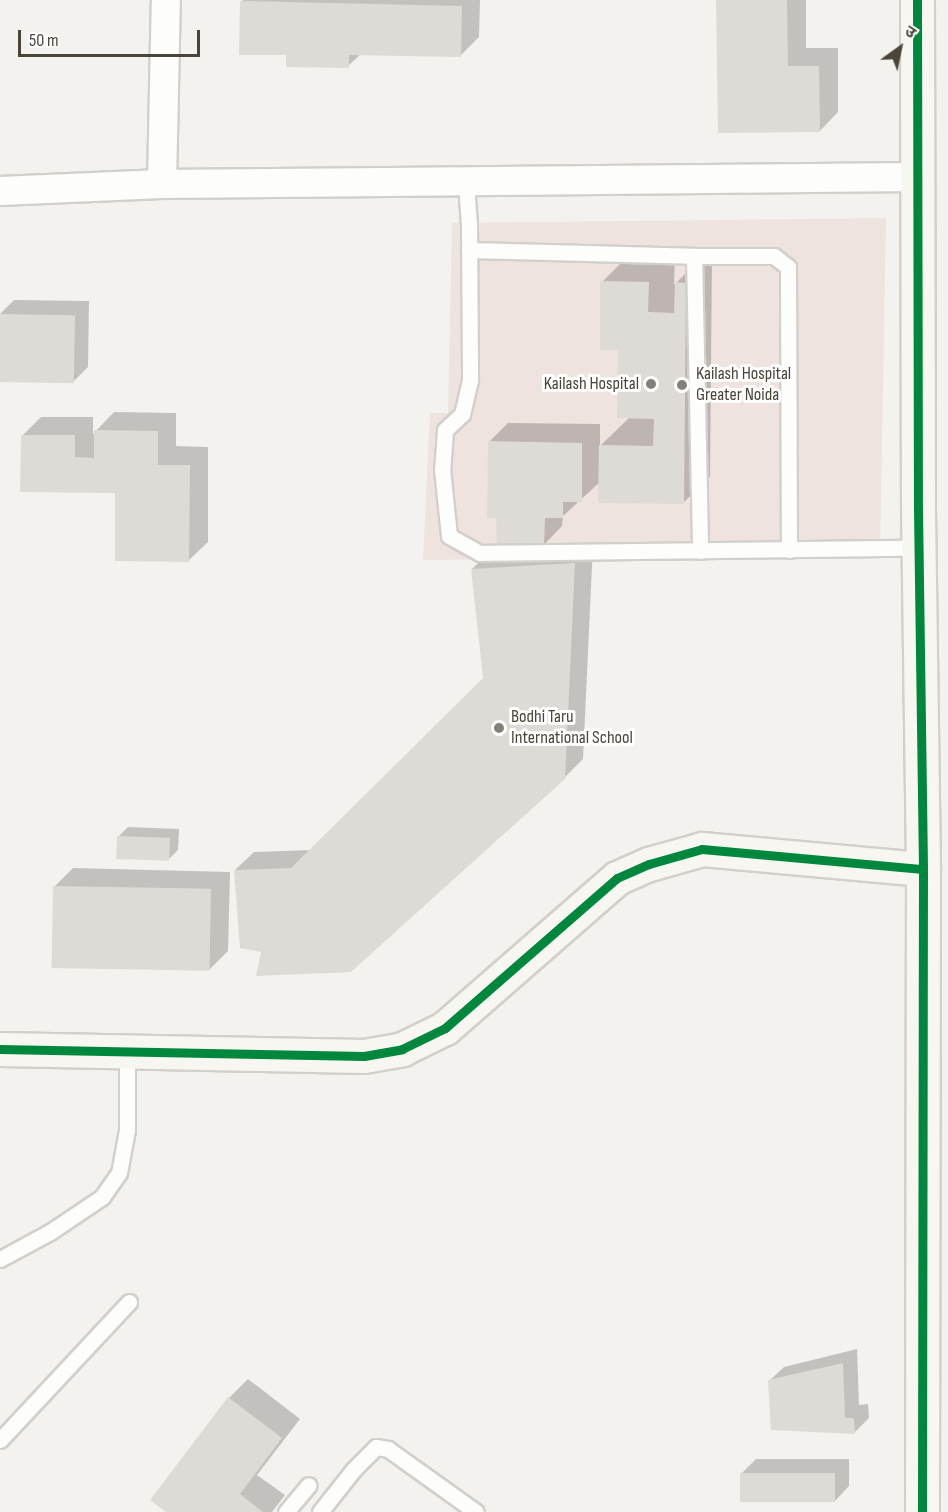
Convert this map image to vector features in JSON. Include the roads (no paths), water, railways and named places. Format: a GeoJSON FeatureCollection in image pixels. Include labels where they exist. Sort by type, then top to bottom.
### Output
{"type":"FeatureCollection","features":[{"type":"Feature","properties":{"kind":"street"},"geometry":{"type":"LineString","coordinates":[[162,184],[166,0]]}},
{"type":"Feature","properties":{"kind":"street"},"geometry":{"type":"LineString","coordinates":[[917,0],[916,177],[923,869],[922,1512]]}},
{"type":"Feature","properties":{"kind":"street"},"geometry":{"type":"LineString","coordinates":[[0,191],[162,184],[466,183],[916,177]]}},
{"type":"Feature","properties":{"kind":"street"},"geometry":{"type":"LineString","coordinates":[[920,637],[948,653]]}},
{"type":"Feature","properties":{"kind":"street"},"geometry":{"type":"LineString","coordinates":[[0,1049],[364,1056],[402,1048],[445,1028],[617,878],[649,864],[702,849],[923,869]]}},
{"type":"Feature","properties":{"kind":"lane"},"geometry":{"type":"LineString","coordinates":[[466,183],[470,380],[462,414],[445,430],[442,469],[449,536],[480,553],[919,548]]}},
{"type":"Feature","properties":{"kind":"lane"},"geometry":{"type":"LineString","coordinates":[[469,250],[774,256],[788,267],[789,550]]}},
{"type":"Feature","properties":{"kind":"lane"},"geometry":{"type":"LineString","coordinates":[[694,256],[700,551]]}},
{"type":"Feature","properties":{"kind":"lane"},"geometry":{"type":"LineString","coordinates":[[0,1259],[50,1232],[102,1197],[119,1173],[127,1130],[127,1052]]}},
{"type":"Feature","properties":{"kind":"lane"},"geometry":{"type":"LineString","coordinates":[[0,1440],[129,1302]]}},
{"type":"Feature","properties":{"kind":"lane"},"geometry":{"type":"LineString","coordinates":[[320,1512],[354,1469],[376,1447],[388,1449],[476,1512]]}},
{"type":"Feature","properties":{"kind":"lane"},"geometry":{"type":"LineString","coordinates":[[286,1512],[309,1485]]}},
{"type":"Feature","properties":{"kind":"place","name":"Kailash Hospital"},"geometry":{"type":"Point","coordinates":[651,384]}},
{"type":"Feature","properties":{"kind":"place","name":"Kailash Hospital Greater Noida"},"geometry":{"type":"Point","coordinates":[682,385]}},
{"type":"Feature","properties":{"kind":"place","name":"Bodhi Taru International School"},"geometry":{"type":"Point","coordinates":[499,728]}}]}
